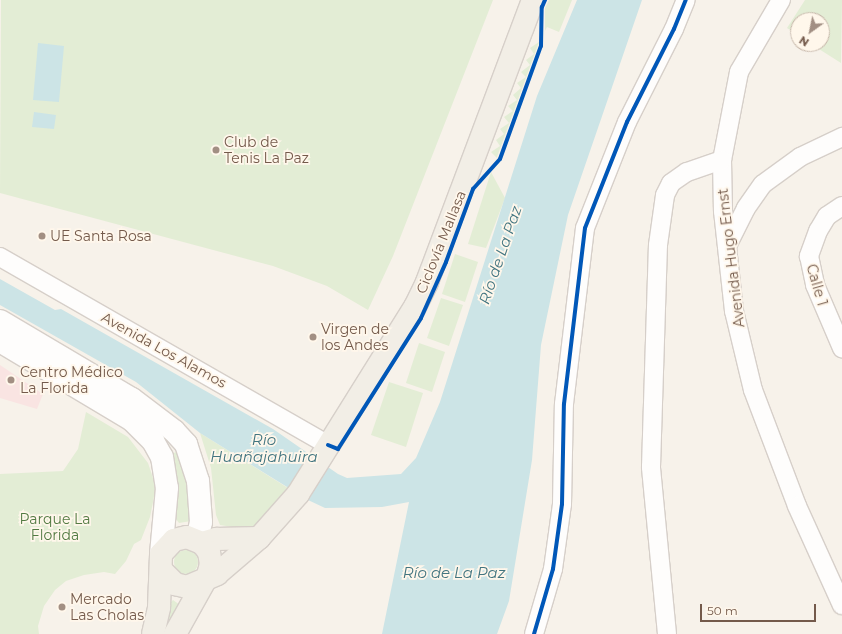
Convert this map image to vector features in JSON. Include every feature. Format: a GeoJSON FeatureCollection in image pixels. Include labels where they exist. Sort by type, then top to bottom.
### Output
{"type":"FeatureCollection","features":[{"type":"Feature","properties":{"kind":"main road"},"geometry":{"type":"LineString","coordinates":[[161,562],[171,581],[181,586],[204,582],[217,574],[259,538],[298,494],[415,307],[427,282],[533,0]]}},
{"type":"Feature","properties":{"kind":"main road"},"geometry":{"type":"LineString","coordinates":[[0,321],[132,399],[174,431],[186,444],[198,481],[201,522],[199,541],[209,552],[211,564],[204,582],[175,634]]}},
{"type":"Feature","properties":{"kind":"main road"},"geometry":{"type":"LineString","coordinates":[[0,340],[132,420],[153,441],[162,458],[167,488],[159,607],[153,634]]}},
{"type":"Feature","properties":{"kind":"main road"},"geometry":{"type":"LineString","coordinates":[[161,562],[174,540],[186,537],[199,541],[259,538]]}},
{"type":"Feature","properties":{"kind":"street"},"geometry":{"type":"LineString","coordinates":[[534,634],[553,568],[562,504],[564,404],[585,228],[627,122],[674,29],[686,0]]}},
{"type":"Feature","properties":{"kind":"street","name":"Avenida Hugo Ernst"},"geometry":{"type":"LineString","coordinates":[[781,0],[739,72],[722,160],[727,246],[734,312],[753,390],[797,506],[842,605]]}},
{"type":"Feature","properties":{"kind":"street"},"geometry":{"type":"LineString","coordinates":[[727,246],[746,208],[763,184],[800,157],[842,137]]}},
{"type":"Feature","properties":{"kind":"street"},"geometry":{"type":"LineString","coordinates":[[667,634],[651,467],[658,245],[666,195],[671,183],[687,172],[722,160]]}},
{"type":"Feature","properties":{"kind":"street","name":"Calle 1"},"geometry":{"type":"LineString","coordinates":[[842,206],[827,216],[818,231],[809,256],[815,285],[842,348]]}},
{"type":"Feature","properties":{"kind":"street","name":"Avenida Los Alamos"},"geometry":{"type":"LineString","coordinates":[[0,257],[323,452]]}},
{"type":"Feature","properties":{"kind":"shaded area","name":"Centro Médico La Florida"},"geometry":{"type":"Polygon","coordinates":[[[0,365],[43,394],[37,409],[0,398],[0,365]]]}},
{"type":"Feature","properties":{"kind":"green space","name":"Club de Tenis La Paz"},"geometry":{"type":"Polygon","coordinates":[[[1,0],[493,0],[393,256],[368,310],[327,286],[273,266],[0,193],[1,0]]]}},
{"type":"Feature","properties":{"kind":"green space"},"geometry":{"type":"Polygon","coordinates":[[[549,0],[572,0],[559,32],[547,27],[545,31],[545,8],[549,0]]]}},
{"type":"Feature","properties":{"kind":"green space"},"geometry":{"type":"Polygon","coordinates":[[[805,0],[842,0],[841,63],[824,52],[830,52],[830,12],[797,12],[805,0]]]}},
{"type":"Feature","properties":{"kind":"green space"},"geometry":{"type":"Polygon","coordinates":[[[539,42],[497,158],[491,152],[500,146],[496,140],[504,134],[500,129],[509,123],[504,117],[513,111],[508,106],[517,100],[513,95],[521,88],[517,83],[526,77],[521,72],[530,65],[526,60],[534,54],[530,48],[539,42]]]}},
{"type":"Feature","properties":{"kind":"green space"},"geometry":{"type":"Polygon","coordinates":[[[491,172],[505,198],[486,248],[468,244],[491,172]]]}},
{"type":"Feature","properties":{"kind":"green space"},"geometry":{"type":"Polygon","coordinates":[[[455,254],[478,262],[465,302],[442,294],[455,254]]]}},
{"type":"Feature","properties":{"kind":"green space"},"geometry":{"type":"Polygon","coordinates":[[[441,298],[463,305],[449,346],[427,338],[441,298]]]}},
{"type":"Feature","properties":{"kind":"green space"},"geometry":{"type":"Polygon","coordinates":[[[419,343],[445,352],[432,392],[406,383],[419,343]]]}},
{"type":"Feature","properties":{"kind":"green space"},"geometry":{"type":"Polygon","coordinates":[[[389,382],[423,393],[406,447],[371,435],[389,382]]]}},
{"type":"Feature","properties":{"kind":"green space","name":"Parque La Florida"},"geometry":{"type":"Polygon","coordinates":[[[86,412],[128,437],[148,463],[156,487],[150,517],[141,540],[134,544],[126,561],[115,574],[104,572],[84,575],[66,581],[55,590],[44,606],[38,626],[39,634],[0,634],[0,474],[63,471],[78,449],[86,412]]]}},
{"type":"Feature","properties":{"kind":"green space"},"geometry":{"type":"Polygon","coordinates":[[[200,433],[288,488],[258,525],[245,529],[220,525],[216,515],[211,468],[200,433]]]}},
{"type":"Feature","properties":{"kind":"green space"},"geometry":{"type":"Polygon","coordinates":[[[176,452],[186,467],[191,521],[179,523],[176,519],[177,481],[172,454],[176,452]]]}},
{"type":"Feature","properties":{"kind":"green space"},"geometry":{"type":"Polygon","coordinates":[[[181,550],[191,550],[198,557],[198,567],[191,574],[181,574],[174,567],[174,557],[181,550]]]}},
{"type":"Feature","properties":{"kind":"green space"},"geometry":{"type":"Polygon","coordinates":[[[173,600],[180,605],[164,634],[171,602],[173,600]]]}},
{"type":"Feature","properties":{"kind":"water","name":"Río de La Paz"},"geometry":{"type":"Polygon","coordinates":[[[577,0],[642,0],[568,215],[541,345],[532,460],[509,601],[497,634],[382,634],[409,502],[382,507],[325,508],[308,500],[200,433],[136,382],[0,305],[0,279],[55,310],[61,309],[273,429],[338,474],[347,478],[401,474],[416,458],[440,402],[537,96],[577,0]]]}},
{"type":"Feature","properties":{"kind":"water"},"geometry":{"type":"Polygon","coordinates":[[[38,43],[64,46],[59,102],[33,100],[38,43]]]}},
{"type":"Feature","properties":{"kind":"water"},"geometry":{"type":"Polygon","coordinates":[[[34,112],[56,115],[54,129],[32,127],[34,112]]]}},
{"type":"Feature","properties":{"kind":"cycle path","name":"Ciclovía Mallasa"},"geometry":{"type":"LineString","coordinates":[[328,445],[338,449],[421,318],[446,262],[473,189],[500,159],[541,46],[542,7],[545,0]]}},
{"type":"Feature","properties":{"kind":"cycle path"},"geometry":{"type":"LineString","coordinates":[[534,634],[553,569],[562,504],[564,404],[585,228],[627,122],[674,29],[686,0]]}},
{"type":"Feature","properties":{"kind":"place","name":"Club de Tenis La Paz"},"geometry":{"type":"Point","coordinates":[216,150]}},
{"type":"Feature","properties":{"kind":"place","name":"UE Santa Rosa"},"geometry":{"type":"Point","coordinates":[42,236]}},
{"type":"Feature","properties":{"kind":"place","name":"Virgen de los Andes"},"geometry":{"type":"Point","coordinates":[313,337]}},
{"type":"Feature","properties":{"kind":"place","name":"Centro Médico La Florida"},"geometry":{"type":"Point","coordinates":[11,380]}},
{"type":"Feature","properties":{"kind":"place","name":"Mercado Las Cholas"},"geometry":{"type":"Point","coordinates":[62,607]}},
{"type":"Feature","properties":{"kind":"water label","name":"Río Huañajahuira"},"geometry":{"type":"Point","coordinates":[264,448]}}]}
